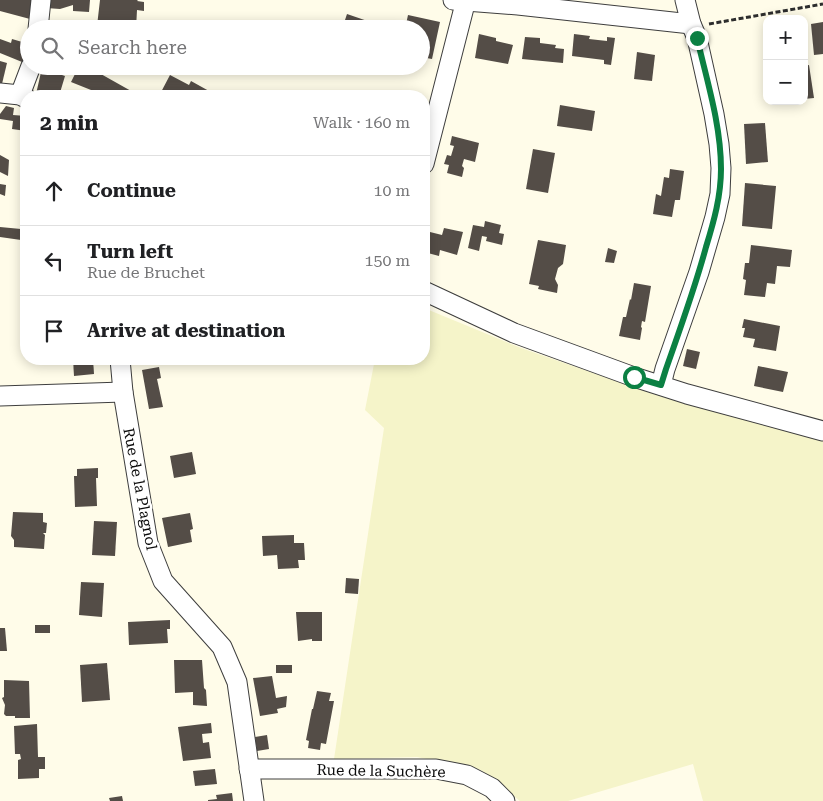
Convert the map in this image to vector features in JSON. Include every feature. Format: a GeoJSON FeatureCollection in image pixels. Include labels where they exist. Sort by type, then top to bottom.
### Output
{"type":"FeatureCollection","features":[{"type":"Feature","properties":{"kind":"street"},"geometry":{"type":"LineString","coordinates":[[39,20],[41,0]]}},
{"type":"Feature","properties":{"kind":"street"},"geometry":{"type":"LineString","coordinates":[[430,137],[461,0],[691,24]]}},
{"type":"Feature","properties":{"kind":"street"},"geometry":{"type":"LineString","coordinates":[[661,385],[699,272],[720,194],[721,168],[714,114],[697,38],[691,24],[685,0]]}},
{"type":"Feature","properties":{"kind":"street"},"geometry":{"type":"LineString","coordinates":[[10,96],[24,75]]}},
{"type":"Feature","properties":{"kind":"street"},"geometry":{"type":"LineString","coordinates":[[430,294],[514,333],[634,377],[687,394],[823,431]]}},
{"type":"Feature","properties":{"kind":"street","name":"Rue de la Plagnol"},"geometry":{"type":"LineString","coordinates":[[121,365],[123,392],[148,543],[163,581],[222,647],[237,682],[254,801]]}},
{"type":"Feature","properties":{"kind":"street"},"geometry":{"type":"LineString","coordinates":[[0,396],[123,392]]}},
{"type":"Feature","properties":{"kind":"street","name":"Rue de la Suchère"},"geometry":{"type":"LineString","coordinates":[[249,769],[436,769],[467,775],[492,788],[505,801]]}},
{"type":"Feature","properties":{"kind":"path"},"geometry":{"type":"LineString","coordinates":[[691,24],[709,24],[823,4]]}},
{"type":"Feature","properties":{"kind":"green space"},"geometry":{"type":"Polygon","coordinates":[[[430,310],[521,348],[659,396],[823,437],[823,801],[703,801],[693,764],[568,801],[520,801],[481,770],[417,757],[334,759],[384,428],[365,410],[374,365],[430,365],[430,310]]]}},
{"type":"Feature","properties":{"kind":"building"},"geometry":{"type":"Polygon","coordinates":[[[0,0],[33,0],[30,19],[0,11],[0,0]]]}},
{"type":"Feature","properties":{"kind":"building"},"geometry":{"type":"Polygon","coordinates":[[[46,0],[90,0],[89,12],[73,11],[73,5],[60,9],[46,8],[46,0]]]}},
{"type":"Feature","properties":{"kind":"building"},"geometry":{"type":"Polygon","coordinates":[[[100,0],[138,0],[144,2],[144,11],[137,10],[136,20],[98,20],[100,0]]]}},
{"type":"Feature","properties":{"kind":"building"},"geometry":{"type":"Polygon","coordinates":[[[347,14],[364,20],[345,20],[347,14]]]}},
{"type":"Feature","properties":{"kind":"building"},"geometry":{"type":"Polygon","coordinates":[[[408,15],[440,22],[432,59],[430,59],[430,20],[407,20],[408,15]]]}},
{"type":"Feature","properties":{"kind":"building"},"geometry":{"type":"Polygon","coordinates":[[[823,22],[823,54],[814,55],[811,24],[823,22]]]}},
{"type":"Feature","properties":{"kind":"building"},"geometry":{"type":"Polygon","coordinates":[[[479,34],[513,45],[508,64],[475,58],[479,34]]]}},
{"type":"Feature","properties":{"kind":"building"},"geometry":{"type":"Polygon","coordinates":[[[574,34],[590,36],[589,39],[607,41],[607,37],[615,38],[611,65],[604,64],[604,60],[572,56],[574,34]]]}},
{"type":"Feature","properties":{"kind":"building"},"geometry":{"type":"Polygon","coordinates":[[[525,37],[540,38],[540,43],[556,45],[555,48],[564,49],[563,63],[522,59],[525,37]]]}},
{"type":"Feature","properties":{"kind":"building"},"geometry":{"type":"Polygon","coordinates":[[[0,39],[11,43],[12,39],[20,41],[20,61],[0,53],[0,39]]]}},
{"type":"Feature","properties":{"kind":"building"},"geometry":{"type":"Polygon","coordinates":[[[637,52],[655,55],[652,81],[634,79],[637,52]]]}},
{"type":"Feature","properties":{"kind":"building"},"geometry":{"type":"Polygon","coordinates":[[[0,61],[7,63],[1,88],[0,88],[0,61]]]}},
{"type":"Feature","properties":{"kind":"building"},"geometry":{"type":"Polygon","coordinates":[[[808,65],[814,98],[808,99],[808,65]]]}},
{"type":"Feature","properties":{"kind":"building"},"geometry":{"type":"Polygon","coordinates":[[[40,75],[65,76],[61,90],[37,90],[40,75]]]}},
{"type":"Feature","properties":{"kind":"building"},"geometry":{"type":"Polygon","coordinates":[[[74,75],[103,75],[129,90],[91,90],[71,82],[74,75]]]}},
{"type":"Feature","properties":{"kind":"building"},"geometry":{"type":"Polygon","coordinates":[[[170,75],[189,85],[191,81],[207,90],[162,90],[170,75]]]}},
{"type":"Feature","properties":{"kind":"building"},"geometry":{"type":"Polygon","coordinates":[[[560,105],[595,111],[592,131],[557,126],[560,105]]]}},
{"type":"Feature","properties":{"kind":"building"},"geometry":{"type":"Polygon","coordinates":[[[6,106],[14,108],[13,115],[20,116],[20,130],[12,129],[13,121],[0,119],[0,114],[6,106]]]}},
{"type":"Feature","properties":{"kind":"building"},"geometry":{"type":"Polygon","coordinates":[[[765,123],[768,162],[746,164],[744,124],[765,123]]]}},
{"type":"Feature","properties":{"kind":"building"},"geometry":{"type":"Polygon","coordinates":[[[452,136],[479,143],[475,162],[464,159],[462,177],[447,173],[449,165],[444,164],[447,155],[451,156],[454,146],[450,145],[452,136]]]}},
{"type":"Feature","properties":{"kind":"building"},"geometry":{"type":"Polygon","coordinates":[[[533,149],[555,153],[548,193],[526,189],[533,149]]]}},
{"type":"Feature","properties":{"kind":"building"},"geometry":{"type":"Polygon","coordinates":[[[0,155],[9,160],[8,176],[0,172],[0,155]]]}},
{"type":"Feature","properties":{"kind":"building"},"geometry":{"type":"Polygon","coordinates":[[[670,169],[684,171],[680,200],[675,200],[672,217],[653,214],[656,194],[661,196],[664,177],[669,178],[670,169]]]}},
{"type":"Feature","properties":{"kind":"building"},"geometry":{"type":"Polygon","coordinates":[[[745,183],[776,186],[772,229],[742,226],[745,183]]]}},
{"type":"Feature","properties":{"kind":"building"},"geometry":{"type":"Polygon","coordinates":[[[0,184],[6,185],[5,196],[0,194],[0,184]]]}},
{"type":"Feature","properties":{"kind":"building"},"geometry":{"type":"Polygon","coordinates":[[[485,221],[501,225],[499,233],[504,234],[502,245],[486,241],[487,237],[482,236],[479,251],[468,248],[473,225],[484,227],[485,221]]]}},
{"type":"Feature","properties":{"kind":"building"},"geometry":{"type":"Polygon","coordinates":[[[0,227],[20,229],[20,240],[0,237],[0,227]]]}},
{"type":"Feature","properties":{"kind":"building"},"geometry":{"type":"Polygon","coordinates":[[[444,228],[463,232],[457,255],[440,250],[439,256],[430,254],[430,232],[442,235],[444,228]]]}},
{"type":"Feature","properties":{"kind":"building"},"geometry":{"type":"Polygon","coordinates":[[[538,240],[566,245],[563,264],[558,268],[555,279],[558,285],[557,293],[538,289],[539,286],[529,284],[538,240]]]}},
{"type":"Feature","properties":{"kind":"building"},"geometry":{"type":"Polygon","coordinates":[[[751,245],[792,250],[790,267],[777,266],[775,284],[767,283],[765,297],[744,295],[746,280],[743,279],[745,263],[749,263],[751,245]]]}},
{"type":"Feature","properties":{"kind":"building"},"geometry":{"type":"Polygon","coordinates":[[[608,248],[617,251],[614,263],[605,262],[608,248]]]}},
{"type":"Feature","properties":{"kind":"building"},"geometry":{"type":"Polygon","coordinates":[[[634,283],[651,286],[645,322],[642,321],[640,340],[619,336],[623,317],[626,317],[631,300],[634,283]]]}},
{"type":"Feature","properties":{"kind":"building"},"geometry":{"type":"Polygon","coordinates":[[[744,319],[780,326],[776,351],[753,347],[755,339],[743,337],[744,319]]]}},
{"type":"Feature","properties":{"kind":"building"},"geometry":{"type":"Polygon","coordinates":[[[687,349],[700,352],[696,369],[683,366],[687,349]]]}},
{"type":"Feature","properties":{"kind":"building"},"geometry":{"type":"Polygon","coordinates":[[[73,365],[93,365],[94,374],[74,376],[73,365]]]}},
{"type":"Feature","properties":{"kind":"building"},"geometry":{"type":"Polygon","coordinates":[[[758,366],[788,372],[783,392],[754,386],[758,366]]]}},
{"type":"Feature","properties":{"kind":"building"},"geometry":{"type":"Polygon","coordinates":[[[159,367],[161,378],[157,379],[163,407],[149,409],[142,370],[159,367]]]}},
{"type":"Feature","properties":{"kind":"building"},"geometry":{"type":"Polygon","coordinates":[[[192,452],[196,474],[174,478],[170,456],[192,452]]]}},
{"type":"Feature","properties":{"kind":"building"},"geometry":{"type":"Polygon","coordinates":[[[98,468],[98,478],[96,478],[97,506],[75,507],[74,476],[77,476],[77,469],[98,468]]]}},
{"type":"Feature","properties":{"kind":"building"},"geometry":{"type":"Polygon","coordinates":[[[13,512],[43,513],[43,522],[47,523],[46,533],[43,533],[45,535],[44,549],[14,547],[14,540],[11,536],[13,512]]]}},
{"type":"Feature","properties":{"kind":"building"},"geometry":{"type":"Polygon","coordinates":[[[190,513],[193,529],[190,530],[192,542],[168,547],[162,518],[190,513]]]}},
{"type":"Feature","properties":{"kind":"building"},"geometry":{"type":"Polygon","coordinates":[[[94,521],[117,522],[115,556],[92,555],[94,521]]]}},
{"type":"Feature","properties":{"kind":"building"},"geometry":{"type":"Polygon","coordinates":[[[294,535],[294,543],[304,543],[305,560],[298,560],[299,568],[278,569],[277,555],[263,556],[262,536],[294,535]]]}},
{"type":"Feature","properties":{"kind":"building"},"geometry":{"type":"Polygon","coordinates":[[[346,578],[359,579],[358,594],[345,593],[346,578]]]}},
{"type":"Feature","properties":{"kind":"building"},"geometry":{"type":"Polygon","coordinates":[[[81,582],[104,583],[102,617],[79,615],[81,582]]]}},
{"type":"Feature","properties":{"kind":"building"},"geometry":{"type":"Polygon","coordinates":[[[296,612],[322,612],[322,641],[312,641],[312,639],[298,641],[296,612]]]}},
{"type":"Feature","properties":{"kind":"building"},"geometry":{"type":"Polygon","coordinates":[[[170,620],[170,629],[167,629],[168,643],[129,645],[128,622],[170,620]]]}},
{"type":"Feature","properties":{"kind":"building"},"geometry":{"type":"Polygon","coordinates":[[[35,625],[50,625],[50,633],[35,633],[35,625]]]}},
{"type":"Feature","properties":{"kind":"building"},"geometry":{"type":"Polygon","coordinates":[[[0,628],[5,628],[7,651],[0,651],[0,628]]]}},
{"type":"Feature","properties":{"kind":"building"},"geometry":{"type":"Polygon","coordinates":[[[174,660],[202,660],[207,706],[193,705],[193,692],[175,693],[174,660]]]}},
{"type":"Feature","properties":{"kind":"building"},"geometry":{"type":"Polygon","coordinates":[[[107,663],[110,700],[82,702],[80,665],[107,663]]]}},
{"type":"Feature","properties":{"kind":"building"},"geometry":{"type":"Polygon","coordinates":[[[276,665],[292,665],[292,673],[276,673],[276,665]]]}},
{"type":"Feature","properties":{"kind":"building"},"geometry":{"type":"Polygon","coordinates":[[[272,676],[276,698],[287,696],[286,707],[277,709],[278,713],[260,716],[253,678],[272,676]]]}},
{"type":"Feature","properties":{"kind":"building"},"geometry":{"type":"Polygon","coordinates":[[[4,680],[29,681],[30,718],[15,718],[15,716],[6,716],[4,714],[5,705],[2,698],[4,697],[4,680]]]}},
{"type":"Feature","properties":{"kind":"building"},"geometry":{"type":"Polygon","coordinates":[[[317,691],[331,693],[329,701],[334,701],[326,744],[321,743],[320,750],[308,748],[309,741],[306,740],[317,691]]]}},
{"type":"Feature","properties":{"kind":"building"},"geometry":{"type":"Polygon","coordinates":[[[211,723],[212,733],[202,734],[203,743],[209,742],[211,758],[183,761],[178,727],[211,723]]]}},
{"type":"Feature","properties":{"kind":"building"},"geometry":{"type":"Polygon","coordinates":[[[37,724],[38,757],[45,757],[45,769],[39,769],[39,778],[18,779],[18,760],[21,759],[20,754],[15,754],[14,726],[37,724]]]}},
{"type":"Feature","properties":{"kind":"building"},"geometry":{"type":"Polygon","coordinates":[[[267,735],[269,749],[257,751],[255,737],[267,735]]]}},
{"type":"Feature","properties":{"kind":"building"},"geometry":{"type":"Polygon","coordinates":[[[215,769],[217,784],[195,786],[193,771],[215,769]]]}},
{"type":"Feature","properties":{"kind":"building"},"geometry":{"type":"Polygon","coordinates":[[[232,793],[233,801],[208,801],[217,799],[216,795],[232,793]]]}},
{"type":"Feature","properties":{"kind":"building"},"geometry":{"type":"Polygon","coordinates":[[[122,796],[123,801],[110,801],[109,798],[122,796]]]}},
{"type":"Feature","properties":{"kind":"route"},"geometry":{"type":"LineString","coordinates":[[634,377],[661,385],[699,272],[720,194],[721,168],[719,144],[697,38]]}}]}
